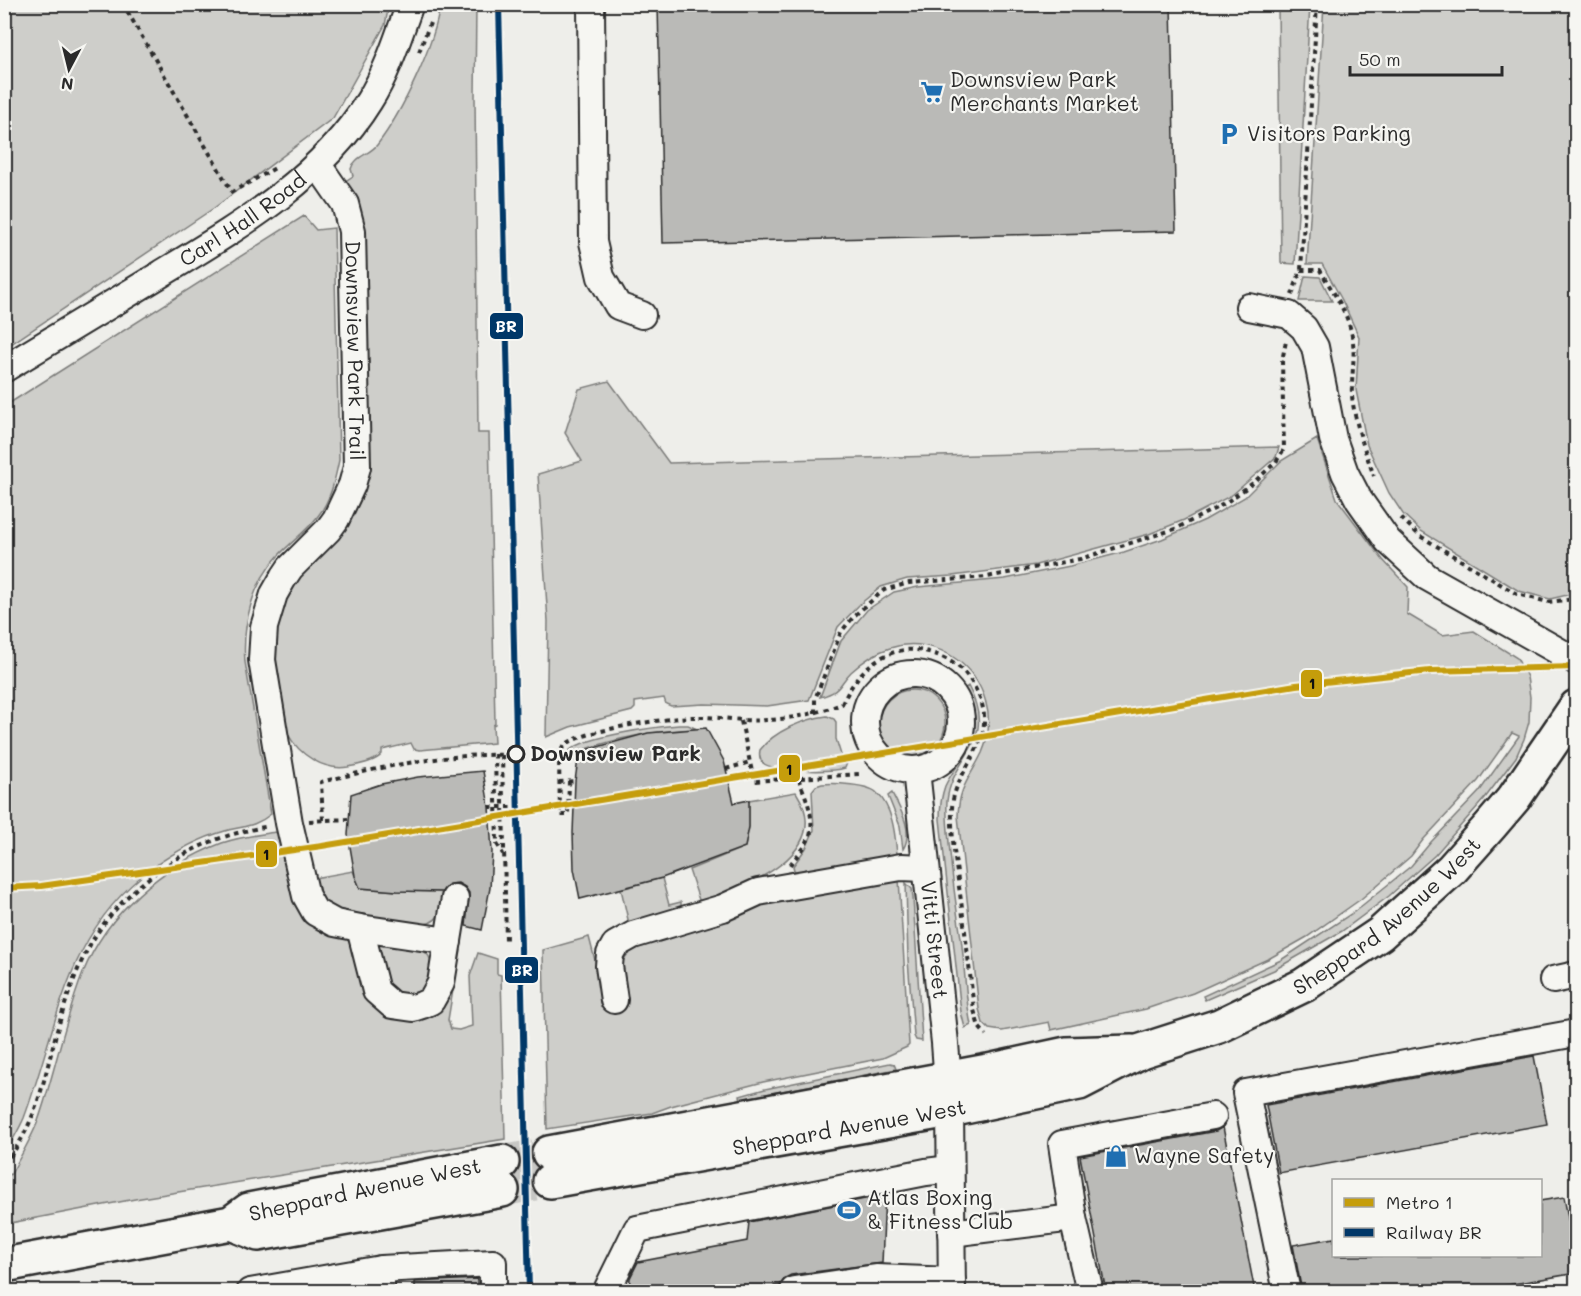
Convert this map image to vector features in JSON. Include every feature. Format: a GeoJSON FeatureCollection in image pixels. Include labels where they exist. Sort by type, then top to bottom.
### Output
{"type":"FeatureCollection","features":[{"type":"Feature","properties":{"kind":"main road","name":"Sheppard Avenue West"},"geometry":{"type":"LineString","coordinates":[[550,1167],[948,1094],[1066,1053],[1141,1051],[1219,1026],[1304,985],[1380,934],[1452,869],[1499,816],[1514,798],[1576,707]]}},
{"type":"Feature","properties":{"kind":"main road","name":"Sheppard Avenue West"},"geometry":{"type":"LineString","coordinates":[[4,1265],[231,1222],[249,1210],[502,1176]]}},
{"type":"Feature","properties":{"kind":"street","name":"Carl Hall Road"},"geometry":{"type":"LineString","coordinates":[[4,369],[251,219],[318,165],[369,102],[381,80],[410,4]]}},
{"type":"Feature","properties":{"kind":"street"},"geometry":{"type":"LineString","coordinates":[[591,4],[594,242],[601,277],[618,306],[642,315]]}},
{"type":"Feature","properties":{"kind":"street","name":"Downsview Park Trail"},"geometry":{"type":"LineString","coordinates":[[318,165],[345,204],[352,231],[358,455],[355,477],[343,507],[328,530],[290,568],[270,602],[262,645],[264,677],[289,823],[306,896],[315,912],[335,923],[448,941]]}},
{"type":"Feature","properties":{"kind":"street"},"geometry":{"type":"LineString","coordinates":[[1249,307],[1288,315],[1304,328],[1315,347],[1334,440],[1345,473],[1359,500],[1389,541],[1427,577],[1576,661]]}},
{"type":"Feature","properties":{"kind":"street","name":"Vitti Street"},"geometry":{"type":"LineString","coordinates":[[916,770],[945,1043],[952,1286]]}},
{"type":"Feature","properties":{"kind":"street"},"geometry":{"type":"LineString","coordinates":[[614,1000],[609,966],[610,954],[615,945],[624,939],[723,908],[758,892],[783,886],[901,867],[926,868]]}},
{"type":"Feature","properties":{"kind":"street"},"geometry":{"type":"LineString","coordinates":[[360,928],[376,991],[392,1005],[403,1008],[423,1005],[436,993],[442,977],[455,898]]}},
{"type":"Feature","properties":{"kind":"street"},"geometry":{"type":"LineString","coordinates":[[1287,1292],[1246,1093],[1576,1036]]}},
{"type":"Feature","properties":{"kind":"street"},"geometry":{"type":"LineString","coordinates":[[1089,1292],[1073,1218],[1062,1144],[1213,1116]]}},
{"type":"Feature","properties":{"kind":"street"},"geometry":{"type":"LineString","coordinates":[[606,1292],[637,1229],[950,1169]]}},
{"type":"Feature","properties":{"kind":"street"},"geometry":{"type":"LineString","coordinates":[[951,1233],[1073,1218]]}},
{"type":"Feature","properties":{"kind":"street"},"geometry":{"type":"LineString","coordinates":[[250,1292],[381,1280],[493,1263],[493,1292]]}},
{"type":"Feature","properties":{"kind":"street"},"geometry":{"type":"LineString","coordinates":[[794,1292],[794,1290],[876,1278],[952,1286]]}},
{"type":"Feature","properties":{"kind":"path"},"geometry":{"type":"LineString","coordinates":[[123,4],[232,192],[281,165]]}},
{"type":"Feature","properties":{"kind":"path"},"geometry":{"type":"LineString","coordinates":[[1290,299],[1301,270],[1317,4]]}},
{"type":"Feature","properties":{"kind":"path"},"geometry":{"type":"LineString","coordinates":[[1301,270],[1320,270],[1350,327],[1353,339],[1352,396],[1362,440],[1376,481]]}},
{"type":"Feature","properties":{"kind":"path"},"geometry":{"type":"LineString","coordinates":[[814,713],[815,699],[840,632],[855,615],[884,590],[909,583],[987,577],[1080,559],[1175,529],[1224,504],[1253,483],[1276,462],[1284,449],[1282,361],[1286,341]]}},
{"type":"Feature","properties":{"kind":"path"},"geometry":{"type":"LineString","coordinates":[[1396,513],[1420,536],[1517,594],[1548,602],[1576,599]]}},
{"type":"Feature","properties":{"kind":"path"},"geometry":{"type":"LineString","coordinates":[[569,781],[568,815],[560,815],[559,758],[561,750],[565,745],[586,735],[692,717],[741,721],[768,720],[814,713],[842,704],[851,685],[868,666],[890,654],[914,650],[939,655],[962,669],[980,698],[984,721],[983,732],[973,758],[958,784],[952,809],[974,1010],[979,1027],[986,1035]]}},
{"type":"Feature","properties":{"kind":"path"},"geometry":{"type":"LineString","coordinates":[[741,721],[754,782],[860,774]]}},
{"type":"Feature","properties":{"kind":"path"},"geometry":{"type":"LineString","coordinates":[[323,820],[321,782],[418,760],[495,754],[513,755]]}},
{"type":"Feature","properties":{"kind":"path"},"geometry":{"type":"LineString","coordinates":[[495,754],[497,844],[504,855]]}},
{"type":"Feature","properties":{"kind":"path"},"geometry":{"type":"LineString","coordinates":[[502,754],[506,941]]}},
{"type":"Feature","properties":{"kind":"path"},"geometry":{"type":"LineString","coordinates":[[726,769],[750,762]]}},
{"type":"Feature","properties":{"kind":"path"},"geometry":{"type":"LineString","coordinates":[[783,886],[790,863],[809,840],[811,823],[808,806],[798,778]]}},
{"type":"Feature","properties":{"kind":"path"},"geometry":{"type":"LineString","coordinates":[[559,782],[575,781]]}},
{"type":"Feature","properties":{"kind":"path"},"geometry":{"type":"LineString","coordinates":[[489,807],[514,807]]}},
{"type":"Feature","properties":{"kind":"path"},"geometry":{"type":"LineString","coordinates":[[4,1164],[13,1155],[28,1129],[38,1104],[57,1030],[84,957],[110,917],[152,876],[205,844],[240,832],[289,823],[348,819]]}},
{"type":"Feature","properties":{"kind":"shaded area"},"geometry":{"type":"Polygon","coordinates":[[[5,4],[389,5],[385,25],[333,118],[214,208],[5,348],[5,4]]]}},
{"type":"Feature","properties":{"kind":"shaded area"},"geometry":{"type":"Polygon","coordinates":[[[440,5],[476,5],[478,433],[489,433],[494,743],[420,750],[414,749],[411,743],[382,750],[379,757],[366,763],[339,768],[321,764],[305,755],[287,731],[278,694],[274,639],[279,612],[290,588],[314,556],[349,517],[344,182],[353,176],[351,169],[355,161],[377,145],[407,97],[432,39],[440,5]]]}},
{"type":"Feature","properties":{"kind":"shaded area"},"geometry":{"type":"Polygon","coordinates":[[[1278,5],[1310,5],[1295,264],[1281,263],[1278,5]]]}},
{"type":"Feature","properties":{"kind":"shaded area"},"geometry":{"type":"Polygon","coordinates":[[[1324,5],[1576,5],[1576,593],[1550,599],[1519,591],[1421,531],[1403,514],[1389,493],[1367,445],[1356,390],[1359,337],[1322,264],[1307,264],[1324,5]]]}},
{"type":"Feature","properties":{"kind":"shaded area"},"geometry":{"type":"Polygon","coordinates":[[[304,216],[316,230],[334,228],[339,460],[332,489],[322,510],[309,527],[270,566],[256,591],[247,619],[245,662],[271,814],[254,824],[225,831],[187,846],[169,857],[152,868],[123,894],[100,921],[82,951],[68,982],[24,1118],[5,1154],[5,406],[304,216]]]}},
{"type":"Feature","properties":{"kind":"shaded area"},"geometry":{"type":"Polygon","coordinates":[[[1305,276],[1320,277],[1332,301],[1299,301],[1305,276]]]}},
{"type":"Feature","properties":{"kind":"shaded area"},"geometry":{"type":"Polygon","coordinates":[[[609,381],[669,463],[1279,447],[1276,457],[1232,495],[1184,520],[1149,534],[1036,565],[952,576],[907,579],[881,587],[860,604],[838,627],[809,700],[767,706],[704,704],[671,706],[666,704],[664,698],[635,702],[635,708],[632,711],[570,727],[546,737],[548,621],[538,474],[582,461],[565,433],[579,389],[609,381]]]}},
{"type":"Feature","properties":{"kind":"shaded area"},"geometry":{"type":"Polygon","coordinates":[[[1317,439],[1337,499],[1383,560],[1408,587],[1407,614],[1442,635],[1474,631],[1517,658],[1527,677],[1530,697],[1529,722],[1516,757],[1485,798],[1435,855],[1389,896],[1342,931],[1274,970],[1205,1000],[1203,996],[1281,960],[1354,912],[1411,866],[1479,792],[1519,736],[1512,733],[1478,781],[1411,856],[1361,899],[1307,937],[1270,958],[1193,993],[1146,1009],[1051,1030],[1049,1022],[1002,1031],[989,1029],[983,1023],[979,1009],[958,816],[960,797],[986,740],[988,714],[981,689],[966,668],[949,654],[924,646],[907,645],[890,648],[874,655],[851,672],[836,690],[820,697],[841,641],[867,610],[894,592],[918,587],[1005,579],[1070,566],[1162,539],[1205,520],[1245,497],[1281,461],[1317,439]]]}},
{"type":"Feature","properties":{"kind":"shaded area"},"geometry":{"type":"Polygon","coordinates":[[[968,686],[976,705],[978,722],[976,735],[951,785],[947,801],[951,867],[971,1025],[965,1028],[961,1012],[940,819],[945,786],[969,747],[973,730],[972,705],[964,689],[968,686]]]}},
{"type":"Feature","properties":{"kind":"shaded area"},"geometry":{"type":"Polygon","coordinates":[[[912,690],[925,692],[940,705],[945,723],[943,736],[930,751],[912,756],[899,754],[884,741],[879,723],[881,710],[894,695],[912,690]]]}},
{"type":"Feature","properties":{"kind":"shaded area"},"geometry":{"type":"Polygon","coordinates":[[[827,716],[836,722],[836,739],[841,755],[847,763],[845,768],[816,771],[790,770],[763,763],[760,750],[773,737],[799,723],[827,716]]]}},
{"type":"Feature","properties":{"kind":"shaded area"},"geometry":{"type":"Polygon","coordinates":[[[688,725],[697,729],[652,733],[608,742],[580,751],[578,760],[569,761],[570,750],[591,740],[688,725]]]}},
{"type":"Feature","properties":{"kind":"shaded area"},"geometry":{"type":"Polygon","coordinates":[[[822,784],[859,786],[877,793],[890,814],[897,854],[798,874],[793,866],[806,848],[814,830],[812,791],[816,786],[822,784]]]}},
{"type":"Feature","properties":{"kind":"shaded area"},"geometry":{"type":"Polygon","coordinates":[[[796,792],[805,814],[805,833],[796,849],[781,864],[763,876],[722,895],[703,902],[699,900],[689,870],[745,847],[749,827],[749,800],[796,792]]]}},
{"type":"Feature","properties":{"kind":"shaded area"},"geometry":{"type":"Polygon","coordinates":[[[892,793],[907,828],[903,849],[900,826],[888,796],[892,793]]]}},
{"type":"Feature","properties":{"kind":"shaded area"},"geometry":{"type":"Polygon","coordinates":[[[275,832],[283,836],[390,1013],[456,972],[448,1020],[451,1029],[459,1030],[472,1026],[470,976],[478,953],[497,959],[497,974],[501,975],[505,1139],[135,1199],[5,1224],[5,1178],[11,1174],[38,1121],[76,991],[93,951],[106,931],[139,894],[178,865],[222,843],[275,832]]]}},
{"type":"Feature","properties":{"kind":"shaded area"},"geometry":{"type":"Polygon","coordinates":[[[353,871],[360,888],[443,892],[436,919],[419,925],[338,913],[319,903],[314,878],[353,871]]]}},
{"type":"Feature","properties":{"kind":"shaded area"},"geometry":{"type":"Polygon","coordinates":[[[662,878],[669,905],[681,902],[681,908],[629,924],[621,889],[662,878]]]}},
{"type":"Feature","properties":{"kind":"shaded area"},"geometry":{"type":"Polygon","coordinates":[[[899,879],[909,1045],[907,1047],[883,1058],[763,1082],[652,1113],[547,1129],[543,950],[589,937],[606,1003],[621,966],[634,947],[759,902],[899,879]]]}},
{"type":"Feature","properties":{"kind":"shaded area"},"geometry":{"type":"Polygon","coordinates":[[[906,883],[912,889],[913,898],[922,1041],[916,1040],[914,1036],[908,960],[906,883]]]}},
{"type":"Feature","properties":{"kind":"shaded area"},"geometry":{"type":"Polygon","coordinates":[[[376,942],[417,947],[425,952],[432,967],[427,983],[414,993],[403,994],[388,987],[382,972],[376,942]]]}},
{"type":"Feature","properties":{"kind":"shaded area"},"geometry":{"type":"Polygon","coordinates":[[[894,1064],[896,1069],[741,1099],[740,1096],[765,1089],[894,1064]]]}},
{"type":"Feature","properties":{"kind":"building"},"geometry":{"type":"Polygon","coordinates":[[[658,4],[1171,4],[1176,231],[663,243],[658,4]]]}},
{"type":"Feature","properties":{"kind":"building","name":"Downsview Park"},"geometry":{"type":"Polygon","coordinates":[[[706,728],[724,761],[734,803],[749,800],[749,827],[745,847],[662,878],[580,899],[574,869],[573,833],[575,781],[579,752],[648,733],[706,728]]]}},
{"type":"Feature","properties":{"kind":"building","name":"Downsview Park"},"geometry":{"type":"Polygon","coordinates":[[[483,771],[489,807],[492,852],[490,888],[482,930],[466,926],[469,893],[458,883],[449,884],[442,892],[360,888],[355,876],[348,835],[351,794],[381,784],[418,777],[483,771]]]}},
{"type":"Feature","properties":{"kind":"building"},"geometry":{"type":"Polygon","coordinates":[[[1534,1056],[1547,1124],[1279,1173],[1266,1105],[1534,1056]]]}},
{"type":"Feature","properties":{"kind":"building"},"geometry":{"type":"Polygon","coordinates":[[[1223,1127],[1255,1292],[1106,1292],[1080,1156],[1216,1131],[1223,1127]]]}},
{"type":"Feature","properties":{"kind":"building"},"geometry":{"type":"Polygon","coordinates":[[[885,1195],[882,1263],[791,1275],[785,1278],[780,1285],[774,1286],[775,1292],[629,1292],[630,1278],[638,1262],[747,1241],[749,1222],[885,1195]]]}},
{"type":"Feature","properties":{"kind":"building"},"geometry":{"type":"Polygon","coordinates":[[[1564,1197],[1576,1259],[1576,1273],[1468,1292],[1302,1292],[1293,1245],[1332,1238],[1332,1257],[1542,1257],[1542,1201],[1564,1197]]]}},
{"type":"Feature","properties":{"kind":"building"},"geometry":{"type":"Polygon","coordinates":[[[477,1279],[477,1292],[415,1292],[415,1282],[477,1279]]]}},
{"type":"Feature","properties":{"kind":"tunnel"},"geometry":{"type":"LineString","coordinates":[[502,1162],[549,1153]]}},
{"type":"Feature","properties":{"kind":"tunnel"},"geometry":{"type":"LineString","coordinates":[[502,1190],[550,1181]]}},
{"type":"Feature","properties":{"kind":"metro line","name":"1"},"geometry":{"type":"LineString","coordinates":[[4,888],[41,886],[322,846],[1296,685],[1430,671],[1576,667]]}},
{"type":"Feature","properties":{"kind":"rail line","name":"BR"},"geometry":{"type":"LineString","coordinates":[[499,4],[529,1292]]}},
{"type":"Feature","properties":{"kind":"place","name":"Downsview Park Merchants Market"},"geometry":{"type":"Point","coordinates":[932,92]}},
{"type":"Feature","properties":{"kind":"place","name":"Visitors Parking"},"geometry":{"type":"Point","coordinates":[1229,134]}},
{"type":"Feature","properties":{"kind":"place","name":"Downsview Park"},"geometry":{"type":"Point","coordinates":[516,754]}},
{"type":"Feature","properties":{"kind":"place","name":"Wayne Safety"},"geometry":{"type":"Point","coordinates":[1116,1156]}},
{"type":"Feature","properties":{"kind":"place","name":"Atlas Boxing & Fitness Club"},"geometry":{"type":"Point","coordinates":[849,1210]}}]}
